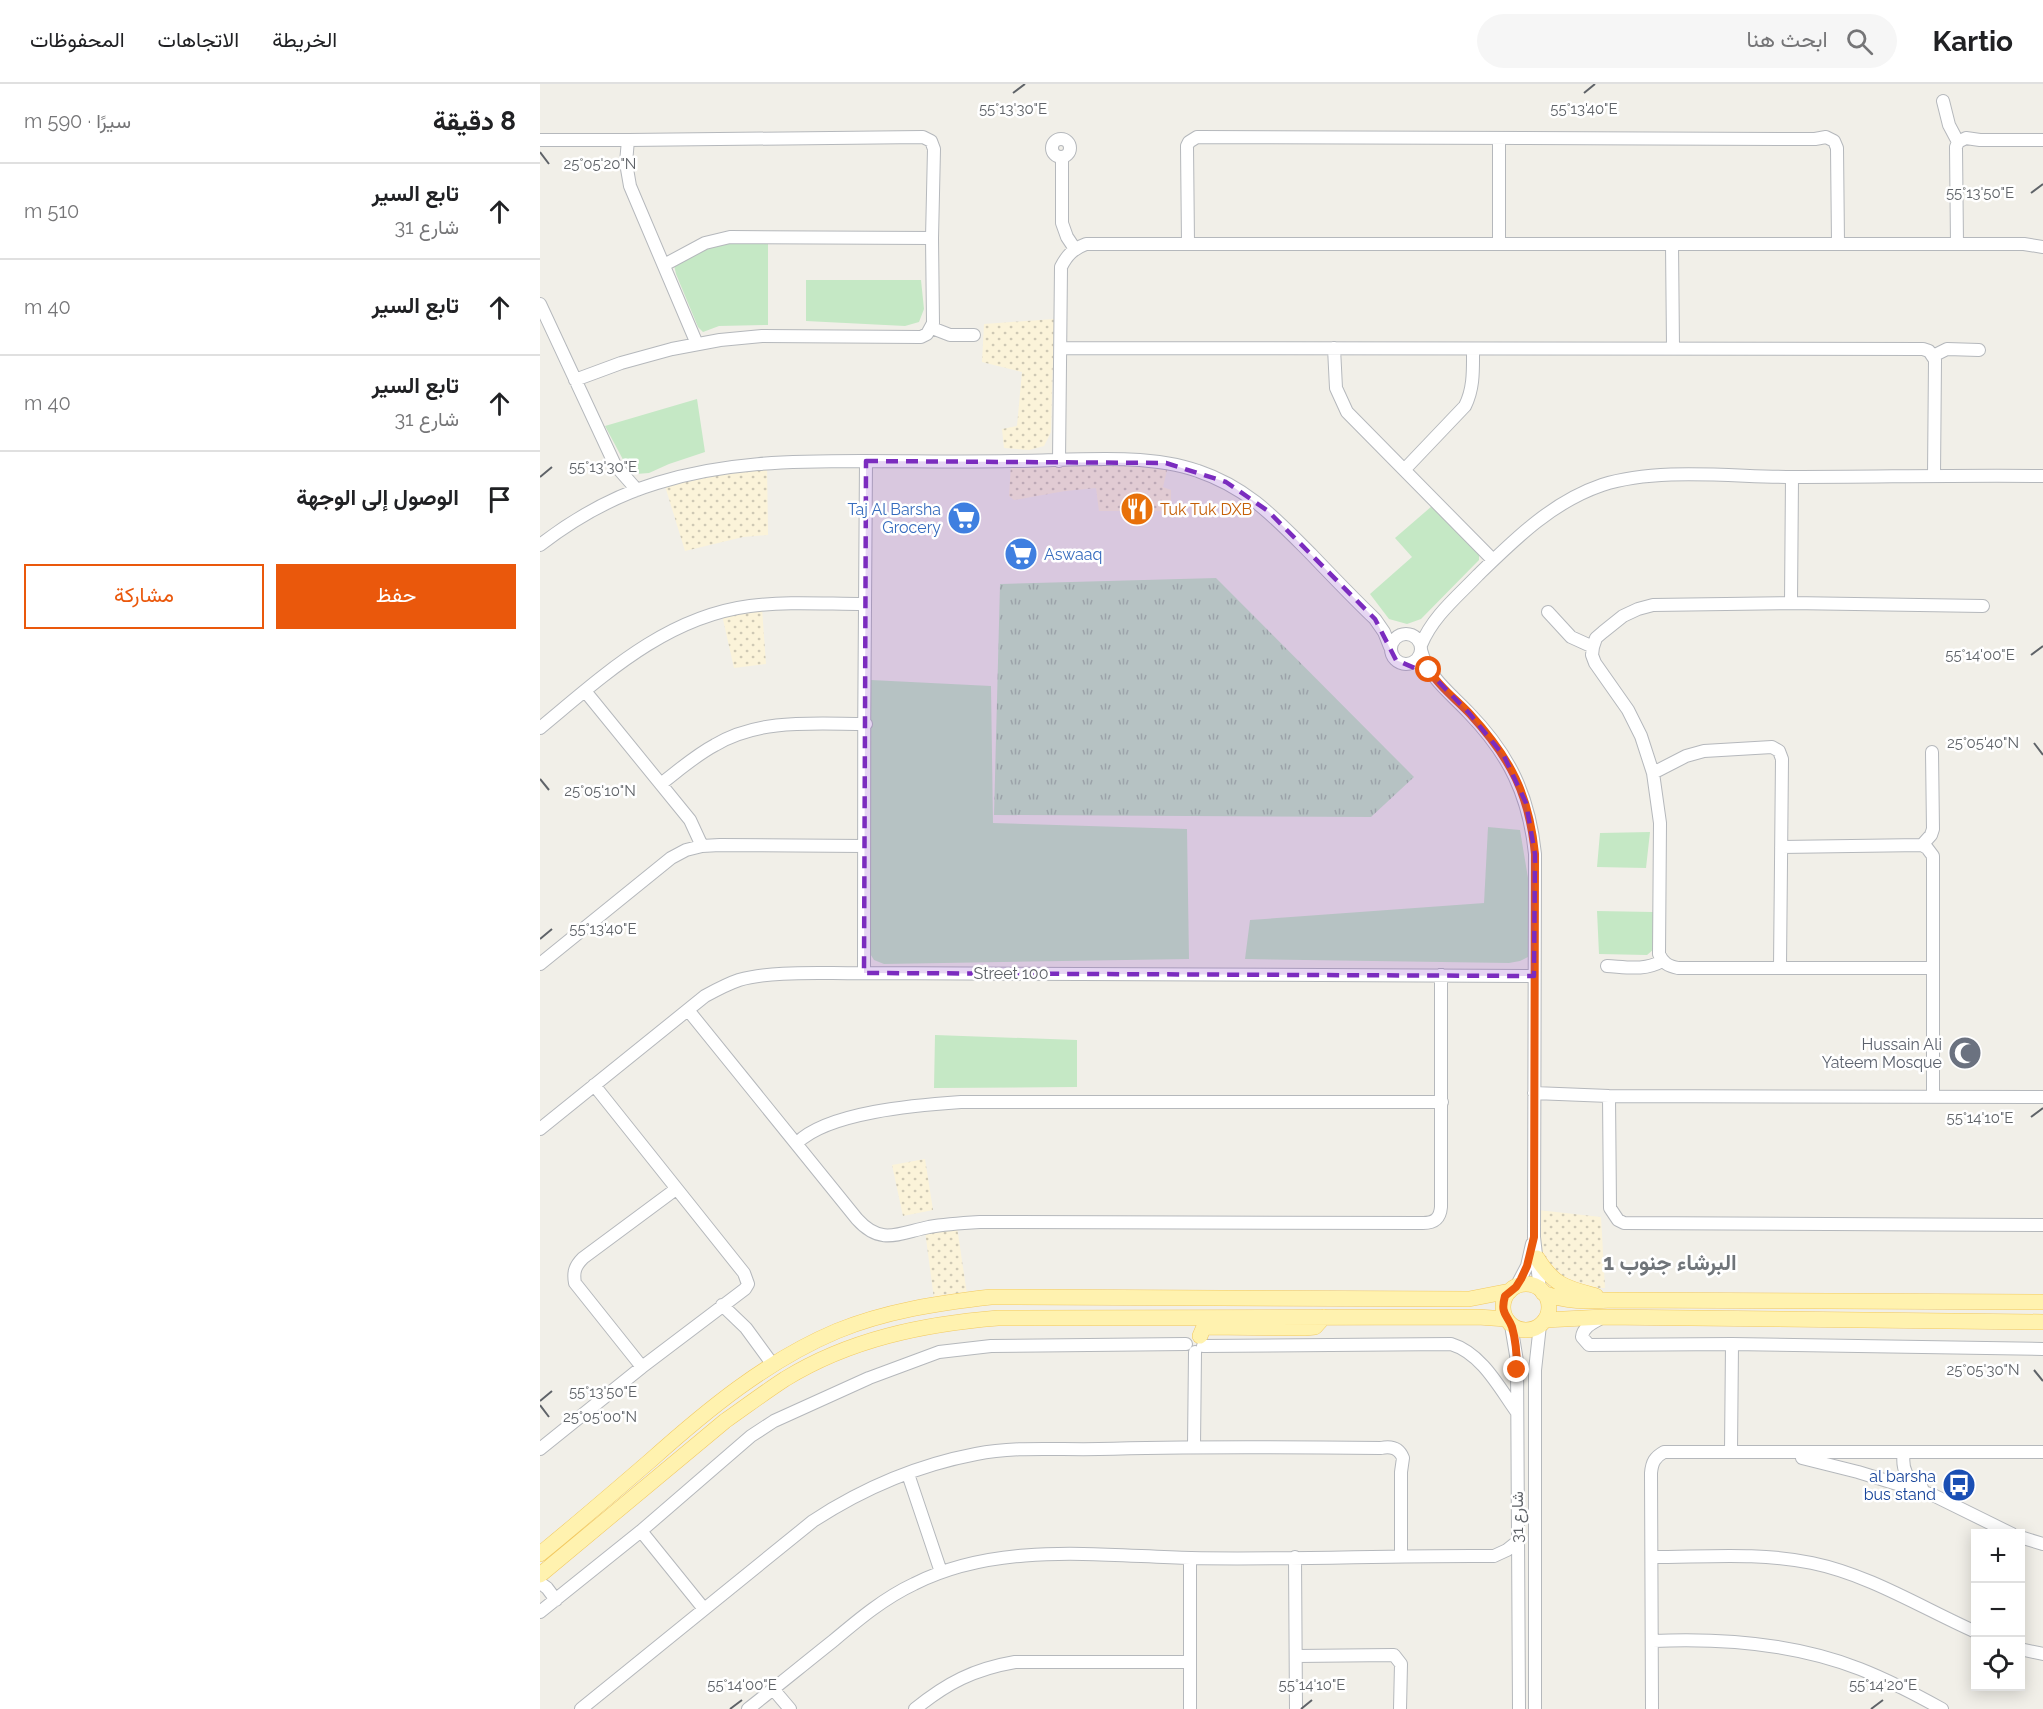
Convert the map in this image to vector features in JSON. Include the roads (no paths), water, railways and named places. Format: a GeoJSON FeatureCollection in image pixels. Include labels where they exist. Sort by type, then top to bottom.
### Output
{"type":"FeatureCollection","features":[{"type":"Feature","properties":{"kind":"main road"},"geometry":{"type":"LineString","coordinates":[[1537,1258],[1546,1272],[1562,1286],[1611,1300]]}},
{"type":"Feature","properties":{"kind":"main road"},"geometry":{"type":"LineString","coordinates":[[540,1554],[711,1407],[773,1365],[819,1339],[878,1317],[917,1307],[991,1297],[1469,1299],[1530,1285],[1558,1299],[1580,1302],[1611,1300],[2043,1302]]}},
{"type":"Feature","properties":{"kind":"main road"},"geometry":{"type":"LineString","coordinates":[[1509,1322],[1503,1310],[1504,1302],[1513,1289]]}},
{"type":"Feature","properties":{"kind":"main road"},"geometry":{"type":"LineString","coordinates":[[1542,1291],[1549,1306],[1543,1322]]}},
{"type":"Feature","properties":{"kind":"main road"},"geometry":{"type":"LineString","coordinates":[[1924,1322],[1935,1317],[1983,1316],[1986,1301]]}},
{"type":"Feature","properties":{"kind":"main road"},"geometry":{"type":"LineString","coordinates":[[1196,1345],[1203,1329],[1207,1327],[1305,1328],[1316,1327],[1324,1317]]}},
{"type":"Feature","properties":{"kind":"main road"},"geometry":{"type":"LineString","coordinates":[[540,1575],[725,1421],[757,1398],[815,1363],[891,1334],[927,1326],[998,1318],[1478,1317],[1509,1322],[1526,1330],[1543,1322],[1603,1317],[2043,1322]]}},
{"type":"Feature","properties":{"kind":"street"},"geometry":{"type":"LineString","coordinates":[[1943,101],[1949,125],[1958,142]]}},
{"type":"Feature","properties":{"kind":"street"},"geometry":{"type":"LineString","coordinates":[[540,140],[923,137],[931,141],[934,149],[933,317],[932,328],[927,334],[921,337],[762,336],[697,344],[621,363],[575,380]]}},
{"type":"Feature","properties":{"kind":"street"},"geometry":{"type":"LineString","coordinates":[[1188,243],[1187,146],[1192,139],[1815,139],[1826,137],[1834,141],[1837,148],[1838,243]]}},
{"type":"Feature","properties":{"kind":"street"},"geometry":{"type":"LineString","coordinates":[[1957,244],[1956,147],[1958,142],[1966,138],[2043,140]]}},
{"type":"Feature","properties":{"kind":"street"},"geometry":{"type":"LineString","coordinates":[[1499,139],[1499,243]]}},
{"type":"Feature","properties":{"kind":"street"},"geometry":{"type":"LineString","coordinates":[[1957,158],[1965,145],[1980,140]]}},
{"type":"Feature","properties":{"kind":"street"},"geometry":{"type":"LineString","coordinates":[[628,141],[626,163],[630,186],[697,344]]}},
{"type":"Feature","properties":{"kind":"street"},"geometry":{"type":"LineString","coordinates":[[1062,157],[1062,223],[1075,249]]}},
{"type":"Feature","properties":{"kind":"street"},"geometry":{"type":"LineString","coordinates":[[664,265],[705,243],[730,237],[932,238]]}},
{"type":"Feature","properties":{"kind":"street"},"geometry":{"type":"LineString","coordinates":[[1059,461],[1061,267],[1066,257],[1075,249],[1086,244],[1838,243],[2024,244],[2043,247]]}},
{"type":"Feature","properties":{"kind":"street"},"geometry":{"type":"LineString","coordinates":[[1672,244],[1673,347]]}},
{"type":"Feature","properties":{"kind":"street"},"geometry":{"type":"LineString","coordinates":[[540,304],[615,465],[618,478],[616,499]]}},
{"type":"Feature","properties":{"kind":"street"},"geometry":{"type":"LineString","coordinates":[[932,328],[950,335],[974,335]]}},
{"type":"Feature","properties":{"kind":"street"},"geometry":{"type":"LineString","coordinates":[[1061,348],[1923,349],[1935,360],[1934,475]]}},
{"type":"Feature","properties":{"kind":"street"},"geometry":{"type":"LineString","coordinates":[[1334,348],[1336,388],[1340,401],[1356,422],[1493,560]]}},
{"type":"Feature","properties":{"kind":"street"},"geometry":{"type":"LineString","coordinates":[[1405,469],[1465,406],[1473,384],[1473,349]]}},
{"type":"Feature","properties":{"kind":"street"},"geometry":{"type":"LineString","coordinates":[[1933,356],[1947,350],[1979,350]]}},
{"type":"Feature","properties":{"kind":"street"},"geometry":{"type":"LineString","coordinates":[[540,545],[581,517],[637,490],[689,474],[759,463],[1131,459],[1166,463],[1197,470],[1226,482],[1255,500],[1375,620],[1384,632],[1396,660],[1432,676],[1469,713],[1504,756],[1517,779],[1526,803],[1535,854],[1534,1237],[1542,1291]]}},
{"type":"Feature","properties":{"kind":"street"},"geometry":{"type":"LineString","coordinates":[[864,973],[866,461]]}},
{"type":"Feature","properties":{"kind":"street"},"geometry":{"type":"LineString","coordinates":[[615,465],[637,490]]}},
{"type":"Feature","properties":{"kind":"street"},"geometry":{"type":"LineString","coordinates":[[1407,665],[1418,659],[1435,620],[1493,560],[1542,516],[1561,504],[1603,485],[1648,476],[2043,476]]}},
{"type":"Feature","properties":{"kind":"street"},"geometry":{"type":"LineString","coordinates":[[1791,603],[1792,477]]}},
{"type":"Feature","properties":{"kind":"street"},"geometry":{"type":"LineString","coordinates":[[540,728],[645,645],[669,631],[721,611],[776,603],[864,604]]}},
{"type":"Feature","properties":{"kind":"street"},"geometry":{"type":"LineString","coordinates":[[1931,968],[1678,968],[1662,961],[1659,954],[1660,823],[1653,773],[1641,736],[1628,710],[1613,686],[1594,663],[1593,647],[1596,638],[1623,616],[1653,605],[1791,603],[1983,606]]}},
{"type":"Feature","properties":{"kind":"street"},"geometry":{"type":"LineString","coordinates":[[1548,612],[1571,637],[1593,647]]}},
{"type":"Feature","properties":{"kind":"street"},"geometry":{"type":"LineString","coordinates":[[1375,620],[1419,640],[1432,676]]}},
{"type":"Feature","properties":{"kind":"street"},"geometry":{"type":"LineString","coordinates":[[1390,647],[1395,637],[1435,620]]}},
{"type":"Feature","properties":{"kind":"street"},"geometry":{"type":"LineString","coordinates":[[585,691],[690,820],[702,846]]}},
{"type":"Feature","properties":{"kind":"street"},"geometry":{"type":"LineString","coordinates":[[662,783],[714,745],[755,728],[777,725],[866,724]]}},
{"type":"Feature","properties":{"kind":"street"},"geometry":{"type":"LineString","coordinates":[[1653,773],[1686,756],[1704,751],[1772,747],[1782,754],[1780,967]]}},
{"type":"Feature","properties":{"kind":"street"},"geometry":{"type":"LineString","coordinates":[[1922,845],[1933,829],[1932,752]]}},
{"type":"Feature","properties":{"kind":"street"},"geometry":{"type":"LineString","coordinates":[[1781,848],[1922,845],[1931,851],[1933,856],[1931,968],[1933,1096]]}},
{"type":"Feature","properties":{"kind":"street"},"geometry":{"type":"LineString","coordinates":[[540,964],[671,858],[686,850],[702,846],[864,846]]}},
{"type":"Feature","properties":{"kind":"street"},"geometry":{"type":"LineString","coordinates":[[1607,966],[1648,967],[1662,961]]}},
{"type":"Feature","properties":{"kind":"street","name":"Street 100"},"geometry":{"type":"LineString","coordinates":[[540,1129],[688,1010],[722,987],[740,980],[777,975],[864,973],[1534,976]]}},
{"type":"Feature","properties":{"kind":"street"},"geometry":{"type":"LineString","coordinates":[[688,1010],[864,1227],[883,1236],[894,1236],[955,1223],[980,1222],[1423,1223],[1434,1222],[1441,1213],[1442,975]]}},
{"type":"Feature","properties":{"kind":"street"},"geometry":{"type":"LineString","coordinates":[[540,1449],[642,1366],[745,1289],[747,1278],[594,1085]]}},
{"type":"Feature","properties":{"kind":"street"},"geometry":{"type":"LineString","coordinates":[[1534,1094],[2043,1097]]}},
{"type":"Feature","properties":{"kind":"street"},"geometry":{"type":"LineString","coordinates":[[1609,1096],[1610,1209],[1617,1220],[1624,1223],[2043,1225]]}},
{"type":"Feature","properties":{"kind":"street"},"geometry":{"type":"LineString","coordinates":[[797,1143],[814,1130],[858,1117],[915,1106],[961,1102],[1442,1101]]}},
{"type":"Feature","properties":{"kind":"street"},"geometry":{"type":"LineString","coordinates":[[642,1366],[575,1283],[573,1273],[583,1258],[676,1189]]}},
{"type":"Feature","properties":{"kind":"street"},"geometry":{"type":"LineString","coordinates":[[1513,1289],[1527,1266],[1534,1237]]}},
{"type":"Feature","properties":{"kind":"street"},"geometry":{"type":"LineString","coordinates":[[722,1305],[746,1328],[773,1365]]}},
{"type":"Feature","properties":{"kind":"street"},"geometry":{"type":"LineString","coordinates":[[1603,1317],[1582,1332],[1582,1337],[1589,1345],[1732,1344],[2043,1349]]}},
{"type":"Feature","properties":{"kind":"street","name":"شارع 31"},"geometry":{"type":"LineString","coordinates":[[1509,1322],[1517,1361],[1519,1709]]}},
{"type":"Feature","properties":{"kind":"street","name":"شارع 31"},"geometry":{"type":"LineString","coordinates":[[1534,1709],[1534,1370],[1543,1322]]}},
{"type":"Feature","properties":{"kind":"street"},"geometry":{"type":"LineString","coordinates":[[540,1612],[641,1531],[731,1452],[774,1421],[869,1378],[939,1352],[992,1346],[1451,1344],[1462,1347],[1483,1365],[1516,1411]]}},
{"type":"Feature","properties":{"kind":"street"},"geometry":{"type":"LineString","coordinates":[[1731,1451],[1732,1344]]}},
{"type":"Feature","properties":{"kind":"street"},"geometry":{"type":"LineString","coordinates":[[1194,1446],[1196,1345]]}},
{"type":"Feature","properties":{"kind":"street"},"geometry":{"type":"LineString","coordinates":[[581,1709],[813,1521],[875,1486],[954,1459],[977,1454],[1013,1450],[1194,1446],[1381,1448],[1390,1446],[1398,1450],[1403,1458],[1401,1556]]}},
{"type":"Feature","properties":{"kind":"street"},"geometry":{"type":"LineString","coordinates":[[1652,1709],[1651,1473],[1652,1464],[1657,1456],[1664,1452],[1731,1451],[1783,1453],[2043,1452]]}},
{"type":"Feature","properties":{"kind":"street"},"geometry":{"type":"LineString","coordinates":[[1904,1452],[1904,1469],[1908,1477],[1933,1495]]}},
{"type":"Feature","properties":{"kind":"street"},"geometry":{"type":"LineString","coordinates":[[1783,1453],[1858,1472],[1933,1495],[2004,1529]]}},
{"type":"Feature","properties":{"kind":"street"},"geometry":{"type":"LineString","coordinates":[[908,1474],[941,1572]]}},
{"type":"Feature","properties":{"kind":"street"},"geometry":{"type":"LineString","coordinates":[[641,1531],[704,1609]]}},
{"type":"Feature","properties":{"kind":"street"},"geometry":{"type":"LineString","coordinates":[[2025,1539],[2043,1544]]}},
{"type":"Feature","properties":{"kind":"street"},"geometry":{"type":"LineString","coordinates":[[748,1709],[887,1599],[914,1583],[941,1572],[982,1561],[1032,1556],[1123,1554],[1190,1558],[1494,1556],[1517,1542]]}},
{"type":"Feature","properties":{"kind":"street"},"geometry":{"type":"LineString","coordinates":[[1494,1556],[1517,1570]]}},
{"type":"Feature","properties":{"kind":"street"},"geometry":{"type":"LineString","coordinates":[[1295,1557],[1296,1709]]}},
{"type":"Feature","properties":{"kind":"street"},"geometry":{"type":"LineString","coordinates":[[1652,1557],[1774,1557],[1812,1563],[1849,1573],[1971,1630]]}},
{"type":"Feature","properties":{"kind":"street"},"geometry":{"type":"LineString","coordinates":[[1190,1558],[1190,1709]]}},
{"type":"Feature","properties":{"kind":"street"},"geometry":{"type":"LineString","coordinates":[[540,1583],[556,1600]]}},
{"type":"Feature","properties":{"kind":"street"},"geometry":{"type":"LineString","coordinates":[[1653,1641],[1693,1639],[1749,1642],[1804,1652],[1858,1668],[1910,1691],[1942,1709]]}},
{"type":"Feature","properties":{"kind":"street"},"geometry":{"type":"LineString","coordinates":[[2025,1649],[2043,1654]]}},
{"type":"Feature","properties":{"kind":"street"},"geometry":{"type":"LineString","coordinates":[[1296,1656],[1391,1654],[1398,1657],[1401,1664],[1400,1709]]}},
{"type":"Feature","properties":{"kind":"street"},"geometry":{"type":"LineString","coordinates":[[915,1709],[966,1675],[990,1666],[1015,1662],[1190,1662]]}},
{"type":"Feature","properties":{"kind":"street"},"geometry":{"type":"LineString","coordinates":[[773,1689],[790,1709]]}},
{"type":"Feature","properties":{"kind":"place","name":"Tuk Tuk DXB"},"geometry":{"type":"Point","coordinates":[1137,509]}},
{"type":"Feature","properties":{"kind":"place","name":"Taj Al Barsha Grocery"},"geometry":{"type":"Point","coordinates":[964,518]}},
{"type":"Feature","properties":{"kind":"place","name":"Aswaaq"},"geometry":{"type":"Point","coordinates":[1021,554]}},
{"type":"Feature","properties":{"kind":"place","name":"Hussain Ali Yateem Mosque"},"geometry":{"type":"Point","coordinates":[1965,1053]}},
{"type":"Feature","properties":{"kind":"place","name":"al barsha bus stand"},"geometry":{"type":"Point","coordinates":[1959,1485]}},
{"type":"Feature","properties":{"kind":"district","name":"البرشاء جنوب 1"},"geometry":{"type":"Point","coordinates":[1670,1262]}}]}
